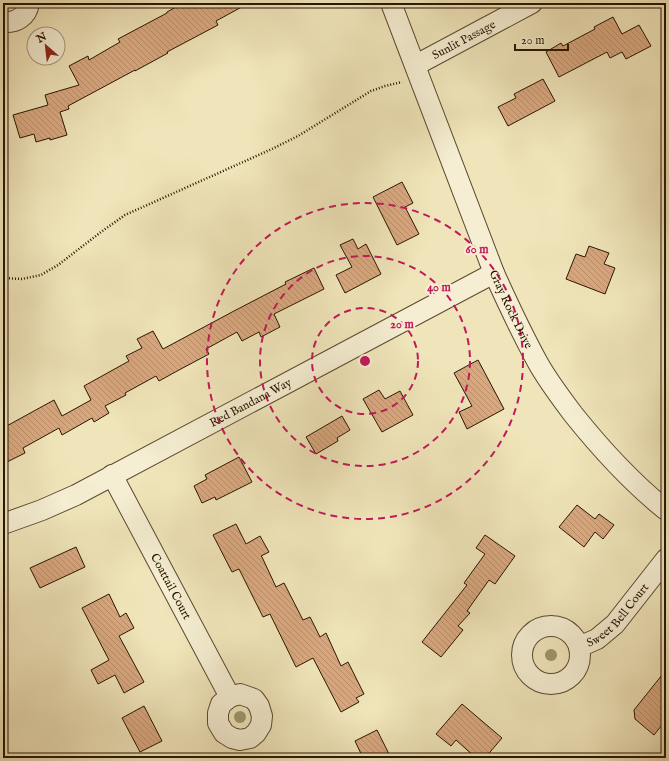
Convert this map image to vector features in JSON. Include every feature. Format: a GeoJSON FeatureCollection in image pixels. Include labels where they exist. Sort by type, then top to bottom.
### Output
{"type":"FeatureCollection","features":[{"type":"Feature","properties":{"kind":"street"},"geometry":{"type":"LineString","coordinates":[[3,22],[12,22],[22,17],[28,9],[28,3]]}},
{"type":"Feature","properties":{"kind":"street","name":"Gray Rock Drive"},"geometry":{"type":"LineString","coordinates":[[391,3],[494,273],[512,313],[539,365],[562,400],[612,461],[646,494],[666,510]]}},
{"type":"Feature","properties":{"kind":"street","name":"Sunlit Passage"},"geometry":{"type":"LineString","coordinates":[[418,72],[532,3]]}},
{"type":"Feature","properties":{"kind":"street","name":"Red Bandana Way"},"geometry":{"type":"LineString","coordinates":[[3,524],[42,510],[76,495],[494,273]]}},
{"type":"Feature","properties":{"kind":"street","name":"Coattail Court"},"geometry":{"type":"LineString","coordinates":[[112,475],[230,697]]}},
{"type":"Feature","properties":{"kind":"street","name":"Sweet Bell Court"},"geometry":{"type":"LineString","coordinates":[[579,647],[597,639],[615,624],[666,559]]}},
{"type":"Feature","properties":{"kind":"path"},"geometry":{"type":"LineString","coordinates":[[3,278],[22,279],[41,275],[58,265],[125,215],[285,142],[305,132],[371,91],[418,72]]}},
{"type":"Feature","properties":{"kind":"building"},"geometry":{"type":"Polygon","coordinates":[[[183,3],[249,3],[216,21],[218,25],[68,106],[69,109],[60,112],[67,135],[36,142],[34,134],[20,138],[13,115],[48,105],[45,95],[79,85],[69,66],[88,56],[89,60],[120,42],[118,39],[183,3]]]}},
{"type":"Feature","properties":{"kind":"building"},"geometry":{"type":"Polygon","coordinates":[[[613,17],[622,34],[639,25],[651,46],[626,59],[622,52],[610,58],[607,52],[559,77],[546,52],[561,43],[563,46],[595,29],[594,27],[613,17]]]}},
{"type":"Feature","properties":{"kind":"building"},"geometry":{"type":"Polygon","coordinates":[[[543,79],[555,101],[508,126],[498,107],[516,98],[514,94],[543,79]]]}},
{"type":"Feature","properties":{"kind":"building"},"geometry":{"type":"Polygon","coordinates":[[[402,182],[413,203],[405,207],[419,234],[397,245],[373,197],[402,182]]]}},
{"type":"Feature","properties":{"kind":"building"},"geometry":{"type":"Polygon","coordinates":[[[353,239],[358,249],[366,244],[381,274],[345,293],[336,275],[352,267],[340,245],[353,239]]]}},
{"type":"Feature","properties":{"kind":"building"},"geometry":{"type":"Polygon","coordinates":[[[589,246],[609,253],[604,264],[615,268],[605,294],[566,279],[576,254],[585,257],[589,246]]]}},
{"type":"Feature","properties":{"kind":"building"},"geometry":{"type":"Polygon","coordinates":[[[314,268],[324,289],[274,314],[280,327],[261,337],[259,332],[242,341],[237,332],[206,349],[209,354],[159,381],[156,376],[125,393],[126,395],[105,406],[109,413],[94,422],[92,418],[62,435],[59,428],[23,448],[25,453],[3,464],[3,428],[54,400],[62,416],[91,400],[84,386],[129,361],[126,356],[142,348],[137,339],[153,331],[163,349],[286,284],[285,282],[314,268]]]}},
{"type":"Feature","properties":{"kind":"building"},"geometry":{"type":"Polygon","coordinates":[[[478,360],[504,409],[467,429],[459,412],[472,406],[454,373],[478,360]]]}},
{"type":"Feature","properties":{"kind":"building"},"geometry":{"type":"Polygon","coordinates":[[[379,390],[385,399],[400,391],[413,415],[382,432],[363,399],[379,390]]]}},
{"type":"Feature","properties":{"kind":"building"},"geometry":{"type":"Polygon","coordinates":[[[342,416],[350,430],[337,438],[338,441],[316,454],[306,437],[342,416]]]}},
{"type":"Feature","properties":{"kind":"building"},"geometry":{"type":"Polygon","coordinates":[[[239,457],[252,482],[216,500],[215,497],[202,503],[194,486],[207,479],[205,475],[239,457]]]}},
{"type":"Feature","properties":{"kind":"building"},"geometry":{"type":"Polygon","coordinates":[[[577,505],[595,519],[599,514],[614,525],[603,539],[595,532],[584,547],[559,527],[577,505]]]}},
{"type":"Feature","properties":{"kind":"building"},"geometry":{"type":"Polygon","coordinates":[[[236,524],[246,544],[260,536],[269,552],[261,556],[276,587],[284,583],[303,620],[310,617],[320,637],[326,633],[341,666],[348,662],[364,694],[356,698],[359,702],[341,712],[313,658],[296,667],[270,614],[263,617],[239,569],[232,572],[213,535],[236,524]]]}},
{"type":"Feature","properties":{"kind":"building"},"geometry":{"type":"Polygon","coordinates":[[[485,535],[515,556],[495,584],[489,580],[467,611],[470,613],[458,626],[463,630],[441,657],[422,642],[467,585],[464,583],[485,554],[476,548],[485,535]]]}},
{"type":"Feature","properties":{"kind":"building"},"geometry":{"type":"Polygon","coordinates":[[[76,547],[85,567],[40,588],[30,568],[76,547]]]}},
{"type":"Feature","properties":{"kind":"building"},"geometry":{"type":"Polygon","coordinates":[[[109,594],[120,617],[126,613],[134,628],[119,636],[144,682],[124,693],[115,675],[98,684],[91,670],[109,660],[82,608],[109,594]]]}},
{"type":"Feature","properties":{"kind":"building"},"geometry":{"type":"Polygon","coordinates":[[[666,670],[666,720],[654,735],[635,719],[634,710],[666,670]]]}},
{"type":"Feature","properties":{"kind":"building"},"geometry":{"type":"Polygon","coordinates":[[[462,704],[502,738],[485,758],[476,758],[456,740],[451,746],[436,734],[462,704]]]}},
{"type":"Feature","properties":{"kind":"building"},"geometry":{"type":"Polygon","coordinates":[[[144,706],[162,741],[140,752],[122,718],[144,706]]]}},
{"type":"Feature","properties":{"kind":"building"},"geometry":{"type":"Polygon","coordinates":[[[377,730],[391,758],[363,758],[355,741],[377,730]]]}}]}
